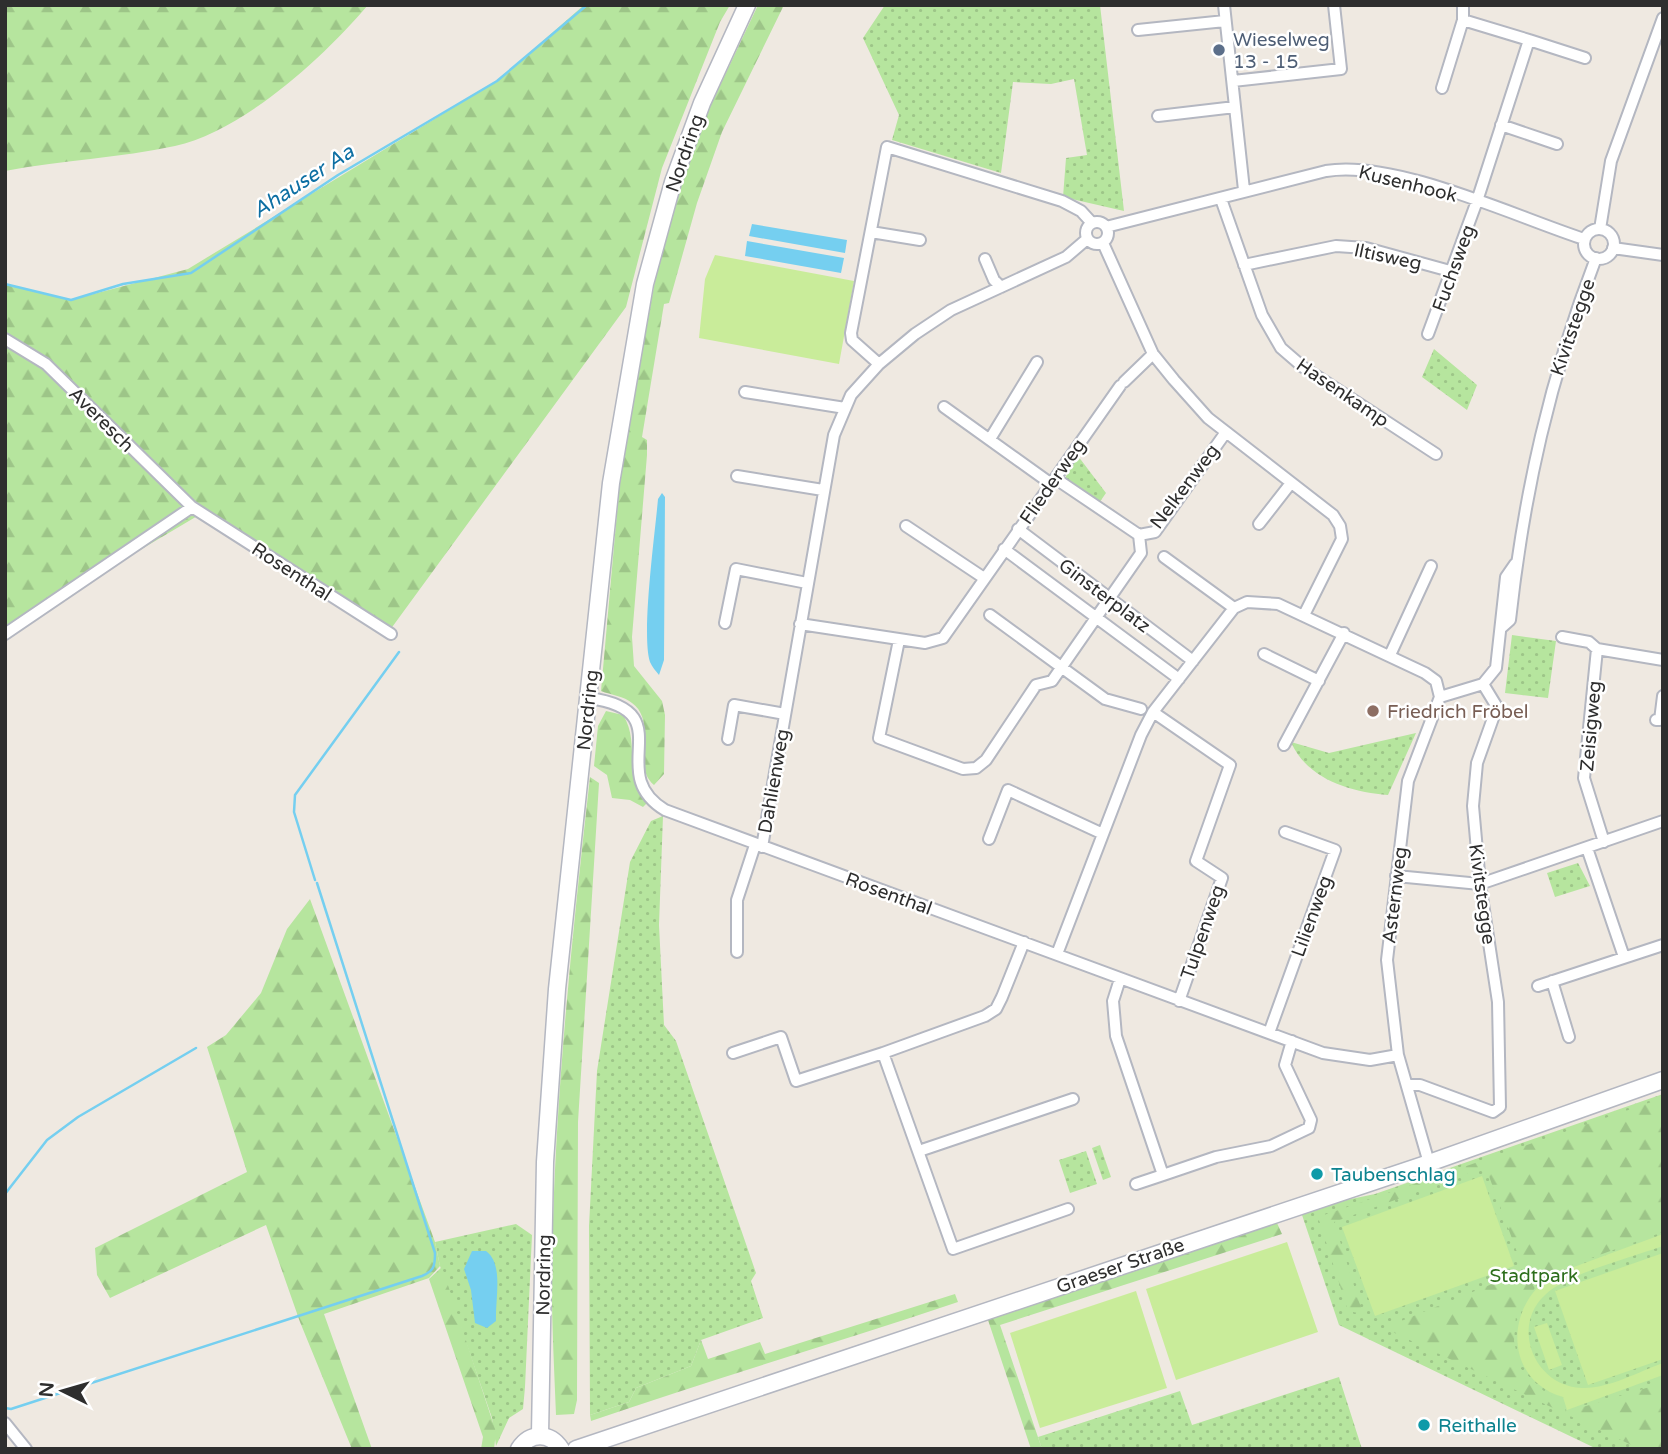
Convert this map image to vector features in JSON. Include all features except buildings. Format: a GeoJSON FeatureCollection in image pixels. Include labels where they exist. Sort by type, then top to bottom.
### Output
{"type":"FeatureCollection","features":[{"type":"Feature","properties":{"kind":"main road","name":"Nordring"},"geometry":{"type":"LineString","coordinates":[[540,1436],[546,1149],[557,989],[611,483],[645,284],[673,182],[702,103],[747,5]]}},
{"type":"Feature","properties":{"kind":"main road","name":"Graeser Straße"},"geometry":{"type":"LineString","coordinates":[[576,1449],[1429,1163],[1663,1080]]}},
{"type":"Feature","properties":{"kind":"main road"},"geometry":{"type":"LineString","coordinates":[[519,1449],[526,1440],[540,1436],[555,1441],[561,1449]]}},
{"type":"Feature","properties":{"kind":"street"},"geometry":{"type":"LineString","coordinates":[[1224,5],[1244,190]]}},
{"type":"Feature","properties":{"kind":"street"},"geometry":{"type":"LineString","coordinates":[[1233,81],[1341,69],[1334,5]]}},
{"type":"Feature","properties":{"kind":"street"},"geometry":{"type":"LineString","coordinates":[[1442,88],[1463,20],[1463,5]]}},
{"type":"Feature","properties":{"kind":"street"},"geometry":{"type":"LineString","coordinates":[[1600,229],[1611,161],[1663,18]]}},
{"type":"Feature","properties":{"kind":"street"},"geometry":{"type":"LineString","coordinates":[[1463,20],[1585,58]]}},
{"type":"Feature","properties":{"kind":"street"},"geometry":{"type":"LineString","coordinates":[[1138,30],[1226,21]]}},
{"type":"Feature","properties":{"kind":"street","name":"Fuchsweg"},"geometry":{"type":"LineString","coordinates":[[1428,334],[1477,201],[1529,40]]}},
{"type":"Feature","properties":{"kind":"street"},"geometry":{"type":"LineString","coordinates":[[1158,116],[1235,107]]}},
{"type":"Feature","properties":{"kind":"street"},"geometry":{"type":"LineString","coordinates":[[1501,125],[1557,144]]}},
{"type":"Feature","properties":{"kind":"street"},"geometry":{"type":"LineString","coordinates":[[879,364],[852,340],[851,333],[887,147],[1062,201],[1082,211],[1093,223],[1106,227],[1108,234],[1103,243],[1093,244],[1087,239],[1086,231],[1093,223]]}},
{"type":"Feature","properties":{"kind":"street","name":"Kusenhook"},"geometry":{"type":"LineString","coordinates":[[1106,227],[1326,171],[1362,169],[1477,201],[1584,239]]}},
{"type":"Feature","properties":{"kind":"street","name":"Hasenkamp"},"geometry":{"type":"LineString","coordinates":[[1221,199],[1262,315],[1281,348],[1303,367],[1436,454]]}},
{"type":"Feature","properties":{"kind":"street"},"geometry":{"type":"LineString","coordinates":[[1600,229],[1612,237],[1613,248],[1606,256],[1596,258],[1587,252],[1584,239],[1590,231],[1600,229]]}},
{"type":"Feature","properties":{"kind":"street"},"geometry":{"type":"LineString","coordinates":[[871,232],[920,240]]}},
{"type":"Feature","properties":{"kind":"street","name":"Dahlienweg"},"geometry":{"type":"LineString","coordinates":[[758,846],[785,714],[834,435],[851,395],[879,364],[951,310],[1066,257],[1087,239]]}},
{"type":"Feature","properties":{"kind":"street","name":"Nelkenweg"},"geometry":{"type":"LineString","coordinates":[[1103,243],[1153,354],[1208,418],[1333,515],[1340,526],[1342,539],[1304,615]]}},
{"type":"Feature","properties":{"kind":"street","name":"Iltisweg"},"geometry":{"type":"LineString","coordinates":[[1244,265],[1336,246],[1366,248],[1450,271]]}},
{"type":"Feature","properties":{"kind":"street"},"geometry":{"type":"LineString","coordinates":[[1613,248],[1663,255]]}},
{"type":"Feature","properties":{"kind":"street","name":"Kivitstegge"},"geometry":{"type":"LineString","coordinates":[[1407,1085],[1420,1085],[1493,1112],[1498,1111],[1498,1002],[1480,884],[1473,806],[1474,778],[1497,707],[1483,684],[1496,668],[1501,628],[1510,620],[1516,562],[1540,430],[1571,323],[1596,258]]}},
{"type":"Feature","properties":{"kind":"street"},"geometry":{"type":"LineString","coordinates":[[985,259],[994,280],[1001,287]]}},
{"type":"Feature","properties":{"kind":"street","name":"Averesch"},"geometry":{"type":"LineString","coordinates":[[5,339],[46,364],[192,507]]}},
{"type":"Feature","properties":{"kind":"street","name":"Fliederweg"},"geometry":{"type":"LineString","coordinates":[[800,624],[899,640],[936,643],[943,638],[1122,384],[1153,354]]}},
{"type":"Feature","properties":{"kind":"street"},"geometry":{"type":"LineString","coordinates":[[990,439],[1037,362]]}},
{"type":"Feature","properties":{"kind":"street"},"geometry":{"type":"LineString","coordinates":[[745,392],[845,408]]}},
{"type":"Feature","properties":{"kind":"street"},"geometry":{"type":"LineString","coordinates":[[944,407],[1050,483]]}},
{"type":"Feature","properties":{"kind":"street","name":"Nelkenweg"},"geometry":{"type":"LineString","coordinates":[[1139,535],[1155,532],[1226,432]]}},
{"type":"Feature","properties":{"kind":"street"},"geometry":{"type":"LineString","coordinates":[[737,476],[823,490]]}},
{"type":"Feature","properties":{"kind":"street","name":"Fliederweg"},"geometry":{"type":"LineString","coordinates":[[1062,483],[1139,535]]}},
{"type":"Feature","properties":{"kind":"street"},"geometry":{"type":"LineString","coordinates":[[1259,524],[1291,483]]}},
{"type":"Feature","properties":{"kind":"street","name":"Rosenthal"},"geometry":{"type":"LineString","coordinates":[[192,507],[391,635]]}},
{"type":"Feature","properties":{"kind":"street"},"geometry":{"type":"LineString","coordinates":[[5,634],[192,507]]}},
{"type":"Feature","properties":{"kind":"street"},"geometry":{"type":"LineString","coordinates":[[906,526],[984,578]]}},
{"type":"Feature","properties":{"kind":"street","name":"Ginsterplatz"},"geometry":{"type":"LineString","coordinates":[[1018,529],[1193,661]]}},
{"type":"Feature","properties":{"kind":"street"},"geometry":{"type":"LineString","coordinates":[[899,640],[879,738],[964,769],[976,768],[986,760],[1036,685],[1052,681],[1141,553],[1139,535]]}},
{"type":"Feature","properties":{"kind":"street","name":"Ginsterplatz"},"geometry":{"type":"LineString","coordinates":[[1004,549],[1179,680]]}},
{"type":"Feature","properties":{"kind":"street","name":"Nelkenweg"},"geometry":{"type":"LineString","coordinates":[[1164,557],[1234,608]]}},
{"type":"Feature","properties":{"kind":"street"},"geometry":{"type":"LineString","coordinates":[[1390,655],[1431,566]]}},
{"type":"Feature","properties":{"kind":"street"},"geometry":{"type":"LineString","coordinates":[[724,623],[736,569],[807,583]]}},
{"type":"Feature","properties":{"kind":"street"},"geometry":{"type":"LineString","coordinates":[[1057,954],[1141,735],[1153,712],[1234,608],[1247,602],[1263,601],[1304,615],[1390,655],[1436,681],[1440,697],[1483,684]]}},
{"type":"Feature","properties":{"kind":"street"},"geometry":{"type":"LineString","coordinates":[[990,615],[1105,699],[1140,709]]}},
{"type":"Feature","properties":{"kind":"street"},"geometry":{"type":"LineString","coordinates":[[1284,745],[1345,633]]}},
{"type":"Feature","properties":{"kind":"street"},"geometry":{"type":"LineString","coordinates":[[1562,637],[1589,642],[1597,649],[1663,660]]}},
{"type":"Feature","properties":{"kind":"street","name":"Zeisigweg"},"geometry":{"type":"LineString","coordinates":[[1597,649],[1584,778],[1604,842]]}},
{"type":"Feature","properties":{"kind":"street"},"geometry":{"type":"LineString","coordinates":[[1264,654],[1319,681]]}},
{"type":"Feature","properties":{"kind":"street"},"geometry":{"type":"LineString","coordinates":[[1656,720],[1660,720],[1663,696]]}},
{"type":"Feature","properties":{"kind":"street","name":"Asternweg"},"geometry":{"type":"LineString","coordinates":[[1429,1163],[1398,1055],[1387,960],[1408,782],[1440,697]]}},
{"type":"Feature","properties":{"kind":"street","name":"Rosenthal"},"geometry":{"type":"LineString","coordinates":[[589,698],[621,705],[636,717],[639,728],[639,782],[654,804],[758,846],[1323,1054],[1355,1059],[1398,1055]]}},
{"type":"Feature","properties":{"kind":"street","name":"Dahlienweg"},"geometry":{"type":"LineString","coordinates":[[728,739],[734,705],[785,714]]}},
{"type":"Feature","properties":{"kind":"street","name":"Tulpenweg"},"geometry":{"type":"LineString","coordinates":[[1153,712],[1230,765],[1196,861],[1222,878],[1179,1001]]}},
{"type":"Feature","properties":{"kind":"street"},"geometry":{"type":"LineString","coordinates":[[989,839],[1008,789],[1103,834]]}},
{"type":"Feature","properties":{"kind":"street"},"geometry":{"type":"LineString","coordinates":[[1396,876],[1480,884],[1663,821]]}},
{"type":"Feature","properties":{"kind":"street","name":"Lilienweg"},"geometry":{"type":"LineString","coordinates":[[1269,1033],[1335,850],[1285,832]]}},
{"type":"Feature","properties":{"kind":"street"},"geometry":{"type":"LineString","coordinates":[[737,952],[737,900],[758,846]]}},
{"type":"Feature","properties":{"kind":"street"},"geometry":{"type":"LineString","coordinates":[[1587,848],[1624,957]]}},
{"type":"Feature","properties":{"kind":"street"},"geometry":{"type":"LineString","coordinates":[[733,1053],[781,1037],[796,1081],[985,1016],[996,1009],[1024,942]]}},
{"type":"Feature","properties":{"kind":"street"},"geometry":{"type":"LineString","coordinates":[[1538,986],[1663,944]]}},
{"type":"Feature","properties":{"kind":"street"},"geometry":{"type":"LineString","coordinates":[[1120,979],[1113,1001],[1116,1036],[1163,1175]]}},
{"type":"Feature","properties":{"kind":"street"},"geometry":{"type":"LineString","coordinates":[[1552,981],[1569,1037]]}},
{"type":"Feature","properties":{"kind":"street"},"geometry":{"type":"LineString","coordinates":[[1136,1184],[1216,1157],[1271,1146],[1309,1128],[1311,1120],[1285,1065],[1292,1041]]}},
{"type":"Feature","properties":{"kind":"street"},"geometry":{"type":"LineString","coordinates":[[883,1053],[953,1249],[1068,1209]]}},
{"type":"Feature","properties":{"kind":"street"},"geometry":{"type":"LineString","coordinates":[[919,1151],[1073,1099]]}},
{"type":"Feature","properties":{"kind":"street"},"geometry":{"type":"LineString","coordinates":[[5,1423],[26,1449]]}},
{"type":"Feature","properties":{"kind":"green space"},"geometry":{"type":"Polygon","coordinates":[[[5,5],[368,5],[350,26],[280,90],[228,125],[201,138],[154,150],[5,171],[5,5]]]}},
{"type":"Feature","properties":{"kind":"green space"},"geometry":{"type":"Polygon","coordinates":[[[584,5],[730,5],[720,22],[662,168],[626,307],[390,630],[199,515],[5,630],[5,284],[71,300],[188,269],[497,81],[584,5]]]}},
{"type":"Feature","properties":{"kind":"green space"},"geometry":{"type":"Polygon","coordinates":[[[758,5],[784,5],[722,132],[697,203],[669,303],[664,304],[642,437],[647,440],[647,455],[632,637],[634,666],[662,701],[665,715],[664,774],[654,785],[647,777],[644,767],[644,732],[640,711],[625,699],[601,691],[622,457],[658,265],[684,175],[708,111],[758,5]]]}},
{"type":"Feature","properties":{"kind":"green space"},"geometry":{"type":"Polygon","coordinates":[[[885,5],[1100,5],[1124,211],[1063,197],[1066,158],[1087,155],[1074,79],[1051,84],[1013,82],[1001,173],[892,140],[899,115],[863,38],[885,5]]]}},
{"type":"Feature","properties":{"kind":"green space"},"geometry":{"type":"Polygon","coordinates":[[[715,255],[854,281],[839,364],[699,338],[705,279],[715,255]]]}},
{"type":"Feature","properties":{"kind":"green space"},"geometry":{"type":"Polygon","coordinates":[[[1434,349],[1477,385],[1467,410],[1422,377],[1434,349]]]}},
{"type":"Feature","properties":{"kind":"green space"},"geometry":{"type":"Polygon","coordinates":[[[1078,456],[1106,493],[1097,506],[1062,483],[1078,456]]]}},
{"type":"Feature","properties":{"kind":"green space"},"geometry":{"type":"Polygon","coordinates":[[[1512,635],[1556,641],[1548,698],[1505,693],[1512,635]]]}},
{"type":"Feature","properties":{"kind":"green space"},"geometry":{"type":"Polygon","coordinates":[[[606,711],[623,715],[628,726],[635,782],[647,803],[643,807],[630,800],[612,798],[607,775],[594,766],[598,726],[606,711]]]}},
{"type":"Feature","properties":{"kind":"green space"},"geometry":{"type":"Polygon","coordinates":[[[1416,733],[1388,795],[1359,791],[1331,781],[1308,765],[1291,742],[1329,753],[1416,733]]]}},
{"type":"Feature","properties":{"kind":"green space"},"geometry":{"type":"Polygon","coordinates":[[[590,777],[599,783],[578,1122],[577,1400],[574,1414],[556,1415],[552,1279],[557,1139],[571,957],[590,777]]]}},
{"type":"Feature","properties":{"kind":"green space"},"geometry":{"type":"Polygon","coordinates":[[[663,816],[659,925],[664,1025],[676,1041],[756,1273],[751,1281],[763,1318],[701,1340],[691,1366],[636,1388],[629,1402],[590,1415],[589,1226],[597,1071],[630,862],[651,821],[663,816]]]}},
{"type":"Feature","properties":{"kind":"green space"},"geometry":{"type":"Polygon","coordinates":[[[1578,863],[1590,886],[1555,897],[1547,873],[1578,863]]]}},
{"type":"Feature","properties":{"kind":"green space"},"geometry":{"type":"Polygon","coordinates":[[[310,899],[435,1242],[440,1266],[429,1278],[324,1314],[372,1449],[352,1449],[300,1322],[266,1225],[110,1298],[97,1275],[95,1248],[247,1172],[207,1047],[226,1035],[261,993],[287,929],[310,899]]]}},
{"type":"Feature","properties":{"kind":"green space","name":"Stadtpark"},"geometry":{"type":"Polygon","coordinates":[[[1663,1094],[1663,1449],[1597,1449],[1339,1325],[1302,1215],[1346,1200],[1375,1194],[1663,1094]]]}},
{"type":"Feature","properties":{"kind":"green space"},"geometry":{"type":"Polygon","coordinates":[[[1663,1098],[1663,1232],[1544,1275],[1516,1315],[1514,1341],[1520,1368],[1546,1393],[1562,1399],[1566,1412],[1663,1383],[1663,1449],[1640,1449],[1384,1328],[1524,1271],[1483,1160],[1663,1098]]]}},
{"type":"Feature","properties":{"kind":"green space"},"geometry":{"type":"Polygon","coordinates":[[[1100,1145],[1111,1177],[1103,1180],[1092,1148],[1100,1145]]]}},
{"type":"Feature","properties":{"kind":"green space"},"geometry":{"type":"Polygon","coordinates":[[[1086,1151],[1097,1184],[1070,1193],[1059,1160],[1086,1151]]]}},
{"type":"Feature","properties":{"kind":"green space"},"geometry":{"type":"Polygon","coordinates":[[[1481,1161],[1481,1169],[1334,1222],[1363,1314],[1348,1311],[1318,1217],[1481,1161]]]}},
{"type":"Feature","properties":{"kind":"green space"},"geometry":{"type":"Polygon","coordinates":[[[1482,1176],[1514,1266],[1375,1316],[1342,1227],[1482,1176]]]}},
{"type":"Feature","properties":{"kind":"green space"},"geometry":{"type":"Polygon","coordinates":[[[1277,1223],[1282,1234],[1000,1325],[1042,1449],[1031,1449],[988,1320],[1277,1223]]]}},
{"type":"Feature","properties":{"kind":"green space"},"geometry":{"type":"Polygon","coordinates":[[[516,1224],[532,1235],[525,1387],[523,1409],[509,1418],[496,1446],[492,1418],[440,1266],[435,1242],[516,1224]]]}},
{"type":"Feature","properties":{"kind":"green space"},"geometry":{"type":"Polygon","coordinates":[[[1663,1234],[1663,1246],[1568,1280],[1545,1295],[1535,1308],[1529,1323],[1533,1353],[1540,1367],[1551,1378],[1565,1385],[1582,1388],[1602,1386],[1663,1363],[1663,1375],[1567,1410],[1563,1397],[1543,1388],[1529,1375],[1521,1358],[1517,1340],[1519,1321],[1526,1303],[1538,1287],[1555,1274],[1663,1234]]]}},
{"type":"Feature","properties":{"kind":"green space"},"geometry":{"type":"Polygon","coordinates":[[[1287,1242],[1318,1332],[1176,1380],[1146,1289],[1287,1242]]]}},
{"type":"Feature","properties":{"kind":"green space"},"geometry":{"type":"Polygon","coordinates":[[[1663,1253],[1663,1359],[1588,1385],[1555,1291],[1663,1253]]]}},
{"type":"Feature","properties":{"kind":"green space"},"geometry":{"type":"Polygon","coordinates":[[[442,1267],[496,1432],[494,1449],[481,1449],[483,1437],[429,1279],[442,1267]]]}},
{"type":"Feature","properties":{"kind":"green space"},"geometry":{"type":"Polygon","coordinates":[[[1136,1291],[1167,1388],[1040,1428],[1010,1333],[1136,1291]]]}},
{"type":"Feature","properties":{"kind":"green space"},"geometry":{"type":"Polygon","coordinates":[[[955,1294],[958,1302],[591,1421],[590,1415],[629,1402],[636,1388],[691,1366],[701,1340],[708,1359],[760,1342],[765,1354],[955,1294]]]}},
{"type":"Feature","properties":{"kind":"green space"},"geometry":{"type":"Polygon","coordinates":[[[1547,1323],[1562,1365],[1549,1370],[1534,1327],[1547,1323]]]}},
{"type":"Feature","properties":{"kind":"green space"},"geometry":{"type":"Polygon","coordinates":[[[1339,1377],[1362,1449],[1042,1449],[1038,1437],[1180,1391],[1192,1425],[1339,1377]]]}},
{"type":"Feature","properties":{"kind":"water"},"geometry":{"type":"Polygon","coordinates":[[[752,224],[847,240],[845,253],[749,236],[752,224]]]}},
{"type":"Feature","properties":{"kind":"water"},"geometry":{"type":"Polygon","coordinates":[[[747,241],[844,258],[841,273],[745,256],[747,241]]]}},
{"type":"Feature","properties":{"kind":"water"},"geometry":{"type":"Polygon","coordinates":[[[662,493],[665,497],[664,660],[659,675],[650,662],[647,630],[658,499],[662,493]]]}},
{"type":"Feature","properties":{"kind":"water"},"geometry":{"type":"Polygon","coordinates":[[[472,1251],[486,1251],[492,1257],[497,1273],[496,1321],[487,1328],[475,1323],[471,1290],[464,1269],[472,1251]]]}},
{"type":"Feature","properties":{"kind":"waterway","name":"Ahauser Aa"},"geometry":{"type":"LineString","coordinates":[[5,284],[71,300],[123,284],[191,273],[338,175],[497,81],[587,5]]}},
{"type":"Feature","properties":{"kind":"waterway"},"geometry":{"type":"LineString","coordinates":[[315,880],[294,812],[295,795],[399,652]]}},
{"type":"Feature","properties":{"kind":"waterway"},"geometry":{"type":"LineString","coordinates":[[5,1408],[11,1409],[422,1276],[433,1268],[435,1253],[317,883]]}},
{"type":"Feature","properties":{"kind":"waterway"},"geometry":{"type":"LineString","coordinates":[[5,1194],[47,1140],[78,1117],[196,1048]]}},
{"type":"Feature","properties":{"kind":"place","name":"Wieselweg 13 - 15"},"geometry":{"type":"Point","coordinates":[1219,50]}},
{"type":"Feature","properties":{"kind":"place","name":"Friedrich Fröbel"},"geometry":{"type":"Point","coordinates":[1373,711]}},
{"type":"Feature","properties":{"kind":"place","name":"Taubenschlag"},"geometry":{"type":"Point","coordinates":[1317,1174]}},
{"type":"Feature","properties":{"kind":"place","name":"Reithalle"},"geometry":{"type":"Point","coordinates":[1424,1425]}}]}
